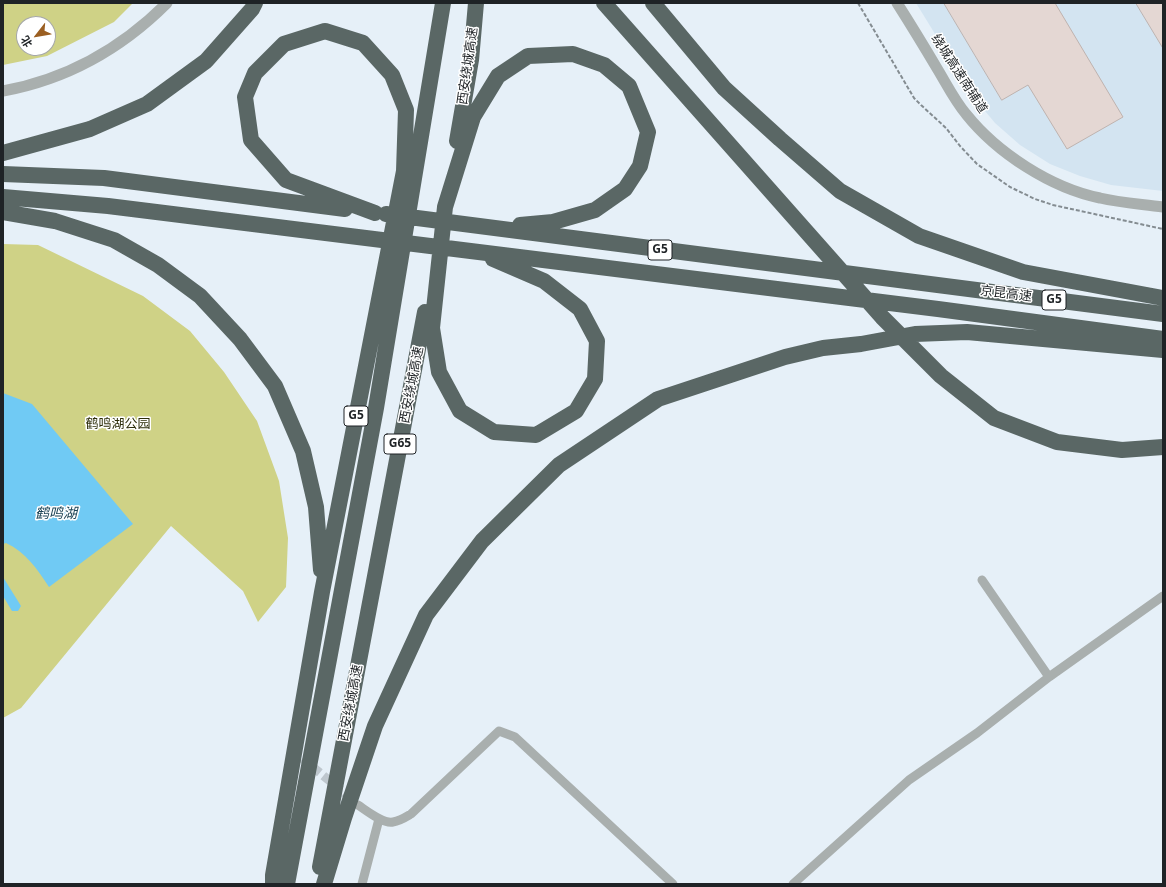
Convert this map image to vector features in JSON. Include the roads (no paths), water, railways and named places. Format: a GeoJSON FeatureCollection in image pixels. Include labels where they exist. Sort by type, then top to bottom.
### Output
{"type":"FeatureCollection","features":[{"type":"Feature","properties":{"kind":"highway"},"geometry":{"type":"LineString","coordinates":[[3,153],[90,129],[147,104],[206,61],[252,9],[255,3]]}},
{"type":"Feature","properties":{"kind":"highway","name":"G65"},"geometry":{"type":"LineString","coordinates":[[287,884],[376,408],[443,3]]}},
{"type":"Feature","properties":{"kind":"highway","name":"西安绕城高速"},"geometry":{"type":"LineString","coordinates":[[317,884],[445,206],[471,60],[476,3]]}},
{"type":"Feature","properties":{"kind":"highway"},"geometry":{"type":"LineString","coordinates":[[604,3],[882,317],[952,386],[994,418],[1057,442],[1122,450],[1163,447]]}},
{"type":"Feature","properties":{"kind":"highway"},"geometry":{"type":"LineString","coordinates":[[653,3],[724,88],[780,140],[840,191],[919,236],[1023,272],[1163,298]]}},
{"type":"Feature","properties":{"kind":"highway","name":"G5"},"geometry":{"type":"LineString","coordinates":[[273,884],[274,868],[322,592],[404,171],[406,110],[392,75],[363,43],[325,31],[284,44],[255,73],[245,97],[251,140],[286,180],[375,213],[488,227]]}},
{"type":"Feature","properties":{"kind":"highway"},"geometry":{"type":"LineString","coordinates":[[477,252],[544,281],[580,310],[596,341],[595,379],[576,411],[536,435],[494,432],[460,411],[439,372],[432,328],[445,206],[473,117],[498,76],[528,56],[573,54],[604,65],[629,86],[648,132],[640,166],[625,189],[595,210],[553,222],[488,227]]}},
{"type":"Feature","properties":{"kind":"highway"},"geometry":{"type":"LineString","coordinates":[[3,174],[104,178],[375,213]]}},
{"type":"Feature","properties":{"kind":"highway"},"geometry":{"type":"LineString","coordinates":[[3,197],[108,206],[938,309],[1163,339]]}},
{"type":"Feature","properties":{"kind":"highway"},"geometry":{"type":"LineString","coordinates":[[3,212],[55,221],[114,240],[158,264],[200,296],[240,339],[275,386],[303,451],[316,507],[322,592]]}},
{"type":"Feature","properties":{"kind":"highway","name":"京昆高速"},"geometry":{"type":"LineString","coordinates":[[488,227],[1163,314]]}},
{"type":"Feature","properties":{"kind":"highway"},"geometry":{"type":"LineString","coordinates":[[324,884],[375,726],[426,615],[482,540],[559,465],[658,399],[785,357],[822,348],[860,344],[915,334],[967,332],[1163,350]]}},
{"type":"Feature","properties":{"kind":"street"},"geometry":{"type":"LineString","coordinates":[[3,91],[28,86],[70,71],[108,51],[137,31],[167,3]]}},
{"type":"Feature","properties":{"kind":"street","name":"绕城高速南辅道"},"geometry":{"type":"LineString","coordinates":[[897,3],[966,114],[1005,152],[1025,166],[1074,190],[1098,198],[1163,207]]}},
{"type":"Feature","properties":{"kind":"street"},"geometry":{"type":"LineString","coordinates":[[982,580],[1049,677]]}},
{"type":"Feature","properties":{"kind":"street"},"geometry":{"type":"LineString","coordinates":[[793,884],[909,780],[977,733],[1049,677],[1163,596]]}},
{"type":"Feature","properties":{"kind":"street"},"geometry":{"type":"LineString","coordinates":[[358,805],[379,819],[392,823],[411,814],[499,731],[515,737],[673,884]]}},
{"type":"Feature","properties":{"kind":"street"},"geometry":{"type":"LineString","coordinates":[[362,884],[379,819]]}},
{"type":"Feature","properties":{"kind":"water","name":"鹤鸣湖"},"geometry":{"type":"Polygon","coordinates":[[[3,393],[32,404],[133,524],[49,587],[25,556],[6,543],[3,544],[3,393]]]}},
{"type":"Feature","properties":{"kind":"water"},"geometry":{"type":"Polygon","coordinates":[[[3,577],[21,606],[18,611],[12,611],[3,596],[3,577]]]}},
{"type":"Feature","properties":{"kind":"tunnel"},"geometry":{"type":"LineString","coordinates":[[292,750],[353,800]]}},
{"type":"Feature","properties":{"kind":"park label","name":"鹤鸣湖公园"},"geometry":{"type":"Point","coordinates":[118,424]}}]}
